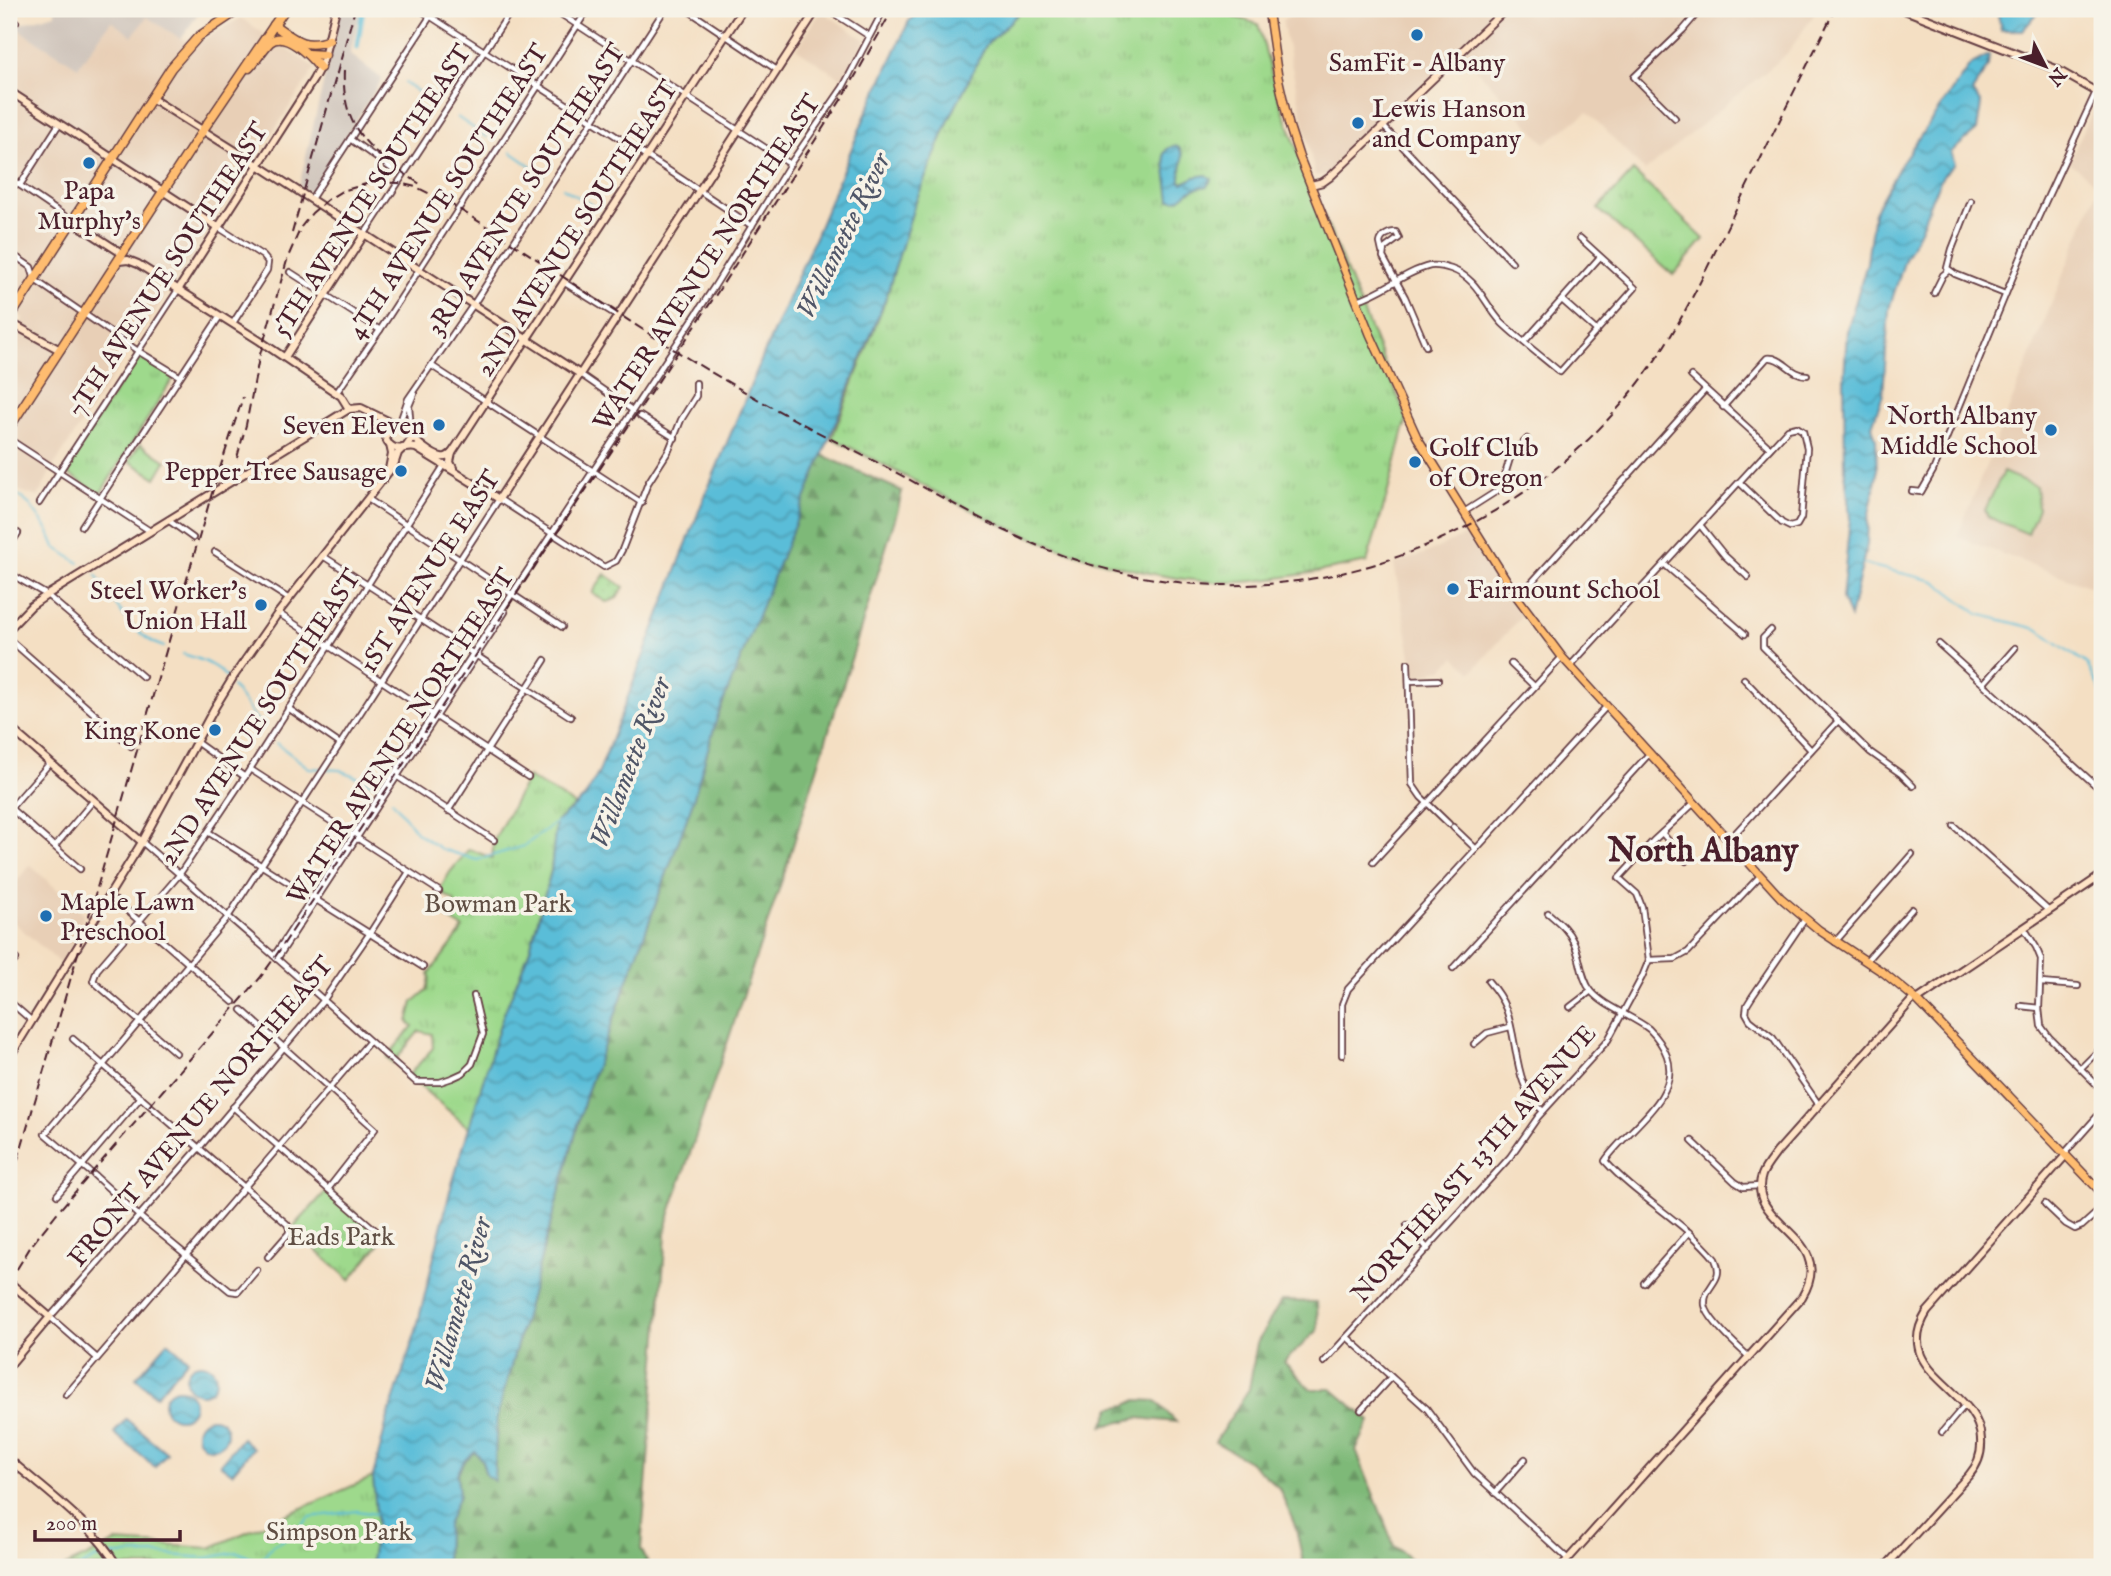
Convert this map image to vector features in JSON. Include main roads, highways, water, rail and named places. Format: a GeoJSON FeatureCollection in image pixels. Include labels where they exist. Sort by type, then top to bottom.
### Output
{"type":"FeatureCollection","features":[{"type":"Feature","properties":{"kind":"highway"},"geometry":{"type":"LineString","coordinates":[[9,320],[151,98],[187,48],[232,9]]}},
{"type":"Feature","properties":{"kind":"highway"},"geometry":{"type":"LineString","coordinates":[[216,24],[240,9]]}},
{"type":"Feature","properties":{"kind":"highway"},"geometry":{"type":"LineString","coordinates":[[9,428],[285,9]]}},
{"type":"Feature","properties":{"kind":"highway"},"geometry":{"type":"LineString","coordinates":[[274,25],[308,45],[329,40]]}},
{"type":"Feature","properties":{"kind":"highway"},"geometry":{"type":"LineString","coordinates":[[237,79],[277,38],[286,40],[307,54],[320,68]]}},
{"type":"Feature","properties":{"kind":"highway"},"geometry":{"type":"LineString","coordinates":[[307,54],[325,55]]}},
{"type":"Feature","properties":{"kind":"main road"},"geometry":{"type":"LineString","coordinates":[[1268,9],[1284,105],[1294,140],[1370,334],[1407,418],[1517,597],[1562,657],[1760,876],[1805,919],[1916,999],[2102,1194]]}},
{"type":"Feature","properties":{"kind":"water","name":"Willamette River"},"geometry":{"type":"Polygon","coordinates":[[[920,9],[1023,9],[986,45],[948,122],[915,203],[885,300],[718,715],[691,807],[587,1092],[497,1417],[494,1481],[486,1475],[482,1461],[475,1451],[465,1460],[457,1474],[459,1495],[447,1526],[446,1567],[370,1567],[377,1525],[373,1477],[387,1420],[416,1331],[450,1191],[501,1021],[530,949],[551,871],[556,822],[585,797],[599,772],[702,503],[765,351],[866,114],[909,21],[920,9]]]}},
{"type":"Feature","properties":{"kind":"water"},"geometry":{"type":"Polygon","coordinates":[[[1997,9],[2041,9],[2023,30],[2001,30],[1997,9]]]}},
{"type":"Feature","properties":{"kind":"water"},"geometry":{"type":"Polygon","coordinates":[[[1989,55],[1988,66],[1972,92],[1981,104],[1977,130],[1951,152],[1955,164],[1943,175],[1932,198],[1905,259],[1889,309],[1883,394],[1872,426],[1876,439],[1877,475],[1868,519],[1867,544],[1850,617],[1842,599],[1850,518],[1845,471],[1844,378],[1847,331],[1867,263],[1874,212],[1902,162],[1970,65],[1989,55]]]}},
{"type":"Feature","properties":{"kind":"water"},"geometry":{"type":"Polygon","coordinates":[[[1173,146],[1178,147],[1182,155],[1180,181],[1183,183],[1206,175],[1212,179],[1207,186],[1192,190],[1179,199],[1170,200],[1164,154],[1173,146]]]}},
{"type":"Feature","properties":{"kind":"water"},"geometry":{"type":"Polygon","coordinates":[[[168,1342],[188,1359],[156,1396],[136,1378],[168,1342]]]}},
{"type":"Feature","properties":{"kind":"water"},"geometry":{"type":"Polygon","coordinates":[[[201,1364],[212,1368],[216,1379],[212,1390],[201,1394],[190,1390],[186,1379],[190,1368],[201,1364]]]}},
{"type":"Feature","properties":{"kind":"water"},"geometry":{"type":"Polygon","coordinates":[[[179,1389],[190,1393],[194,1404],[190,1415],[179,1419],[168,1415],[164,1404],[168,1393],[179,1389]]]}},
{"type":"Feature","properties":{"kind":"water"},"geometry":{"type":"Polygon","coordinates":[[[212,1418],[223,1422],[227,1433],[223,1444],[212,1448],[201,1444],[197,1433],[201,1422],[212,1418]]]}},
{"type":"Feature","properties":{"kind":"water"},"geometry":{"type":"Polygon","coordinates":[[[126,1419],[167,1453],[155,1467],[114,1433],[126,1419]]]}},
{"type":"Feature","properties":{"kind":"water"},"geometry":{"type":"Polygon","coordinates":[[[242,1438],[253,1448],[232,1473],[220,1464],[242,1438]]]}},
{"type":"Feature","properties":{"kind":"waterway"},"geometry":{"type":"LineString","coordinates":[[357,47],[363,9]]}},
{"type":"Feature","properties":{"kind":"waterway"},"geometry":{"type":"LineString","coordinates":[[405,83],[436,104]]}},
{"type":"Feature","properties":{"kind":"waterway"},"geometry":{"type":"LineString","coordinates":[[457,117],[487,137]]}},
{"type":"Feature","properties":{"kind":"waterway"},"geometry":{"type":"LineString","coordinates":[[511,152],[544,175]]}},
{"type":"Feature","properties":{"kind":"waterway"},"geometry":{"type":"LineString","coordinates":[[563,188],[593,206]]}},
{"type":"Feature","properties":{"kind":"waterway"},"geometry":{"type":"LineString","coordinates":[[9,494],[19,496],[30,505],[48,530],[55,547],[79,563]]}},
{"type":"Feature","properties":{"kind":"waterway"},"geometry":{"type":"LineString","coordinates":[[1863,564],[1935,581],[1978,614],[2037,629],[2087,664],[2102,694]]}},
{"type":"Feature","properties":{"kind":"waterway"},"geometry":{"type":"LineString","coordinates":[[96,575],[133,626],[142,635],[164,647]]}},
{"type":"Feature","properties":{"kind":"waterway"},"geometry":{"type":"LineString","coordinates":[[183,654],[215,667],[229,681]]}},
{"type":"Feature","properties":{"kind":"waterway"},"geometry":{"type":"LineString","coordinates":[[232,686],[261,726]]}},
{"type":"Feature","properties":{"kind":"waterway"},"geometry":{"type":"LineString","coordinates":[[276,743],[309,768],[340,770],[381,787]]}},
{"type":"Feature","properties":{"kind":"waterway"},"geometry":{"type":"LineString","coordinates":[[392,800],[417,833],[441,849],[477,860],[524,846],[557,822]]}},
{"type":"Feature","properties":{"kind":"waterway"},"geometry":{"type":"LineString","coordinates":[[113,1555],[158,1554],[207,1558],[238,1552],[260,1562],[273,1545],[291,1536],[310,1517],[357,1511],[376,1514]]}},
{"type":"Feature","properties":{"kind":"waterway"},"geometry":{"type":"LineString","coordinates":[[80,1567],[108,1556]]}},
{"type":"Feature","properties":{"kind":"railway"},"geometry":{"type":"LineString","coordinates":[[292,233],[355,9]]}},
{"type":"Feature","properties":{"kind":"railway"},"geometry":{"type":"LineString","coordinates":[[9,1282],[31,1246],[56,1214],[260,978],[275,957],[719,290],[848,89],[893,9]]}},
{"type":"Feature","properties":{"kind":"railway"},"geometry":{"type":"LineString","coordinates":[[237,458],[259,358],[288,257],[301,227],[312,213],[342,191],[373,182],[399,183],[416,187],[449,203],[712,373],[828,438],[1034,544],[1081,562],[1130,575],[1230,585],[1279,583],[1329,576],[1378,563],[1425,546],[1511,501],[1586,442],[1630,394],[1660,353],[1710,263],[1835,9]]}},
{"type":"Feature","properties":{"kind":"railway"},"geometry":{"type":"LineString","coordinates":[[344,70],[348,110],[363,139],[388,162],[420,184]]}},
{"type":"Feature","properties":{"kind":"railway"},"geometry":{"type":"LineString","coordinates":[[9,1190],[212,493],[243,397]]}},
{"type":"Feature","properties":{"kind":"place","name":"SamFit - Albany"},"geometry":{"type":"Point","coordinates":[1417,35]}},
{"type":"Feature","properties":{"kind":"place","name":"Lewis Hanson and Company"},"geometry":{"type":"Point","coordinates":[1358,123]}},
{"type":"Feature","properties":{"kind":"place","name":"Papa Murphy's"},"geometry":{"type":"Point","coordinates":[89,163]}},
{"type":"Feature","properties":{"kind":"place","name":"Seven Eleven"},"geometry":{"type":"Point","coordinates":[439,425]}},
{"type":"Feature","properties":{"kind":"place","name":"North Albany Middle School"},"geometry":{"type":"Point","coordinates":[2051,430]}},
{"type":"Feature","properties":{"kind":"place","name":"Golf Club of Oregon"},"geometry":{"type":"Point","coordinates":[1415,462]}},
{"type":"Feature","properties":{"kind":"place","name":"Pepper Tree Sausage"},"geometry":{"type":"Point","coordinates":[401,471]}},
{"type":"Feature","properties":{"kind":"place","name":"Fairmount School"},"geometry":{"type":"Point","coordinates":[1453,589]}},
{"type":"Feature","properties":{"kind":"place","name":"Steel Worker's Union Hall"},"geometry":{"type":"Point","coordinates":[261,605]}},
{"type":"Feature","properties":{"kind":"place","name":"King Kone"},"geometry":{"type":"Point","coordinates":[215,730]}},
{"type":"Feature","properties":{"kind":"place","name":"Maple Lawn Preschool"},"geometry":{"type":"Point","coordinates":[46,916]}},
{"type":"Feature","properties":{"kind":"district","name":"North Albany"},"geometry":{"type":"Point","coordinates":[1703,849]}},
{"type":"Feature","properties":{"kind":"park label","name":"Bowman Park"},"geometry":{"type":"Point","coordinates":[498,903]}},
{"type":"Feature","properties":{"kind":"park label","name":"Eads Park"},"geometry":{"type":"Point","coordinates":[341,1236]}},
{"type":"Feature","properties":{"kind":"park label","name":"Simpson Park"},"geometry":{"type":"Point","coordinates":[339,1531]}}]}
